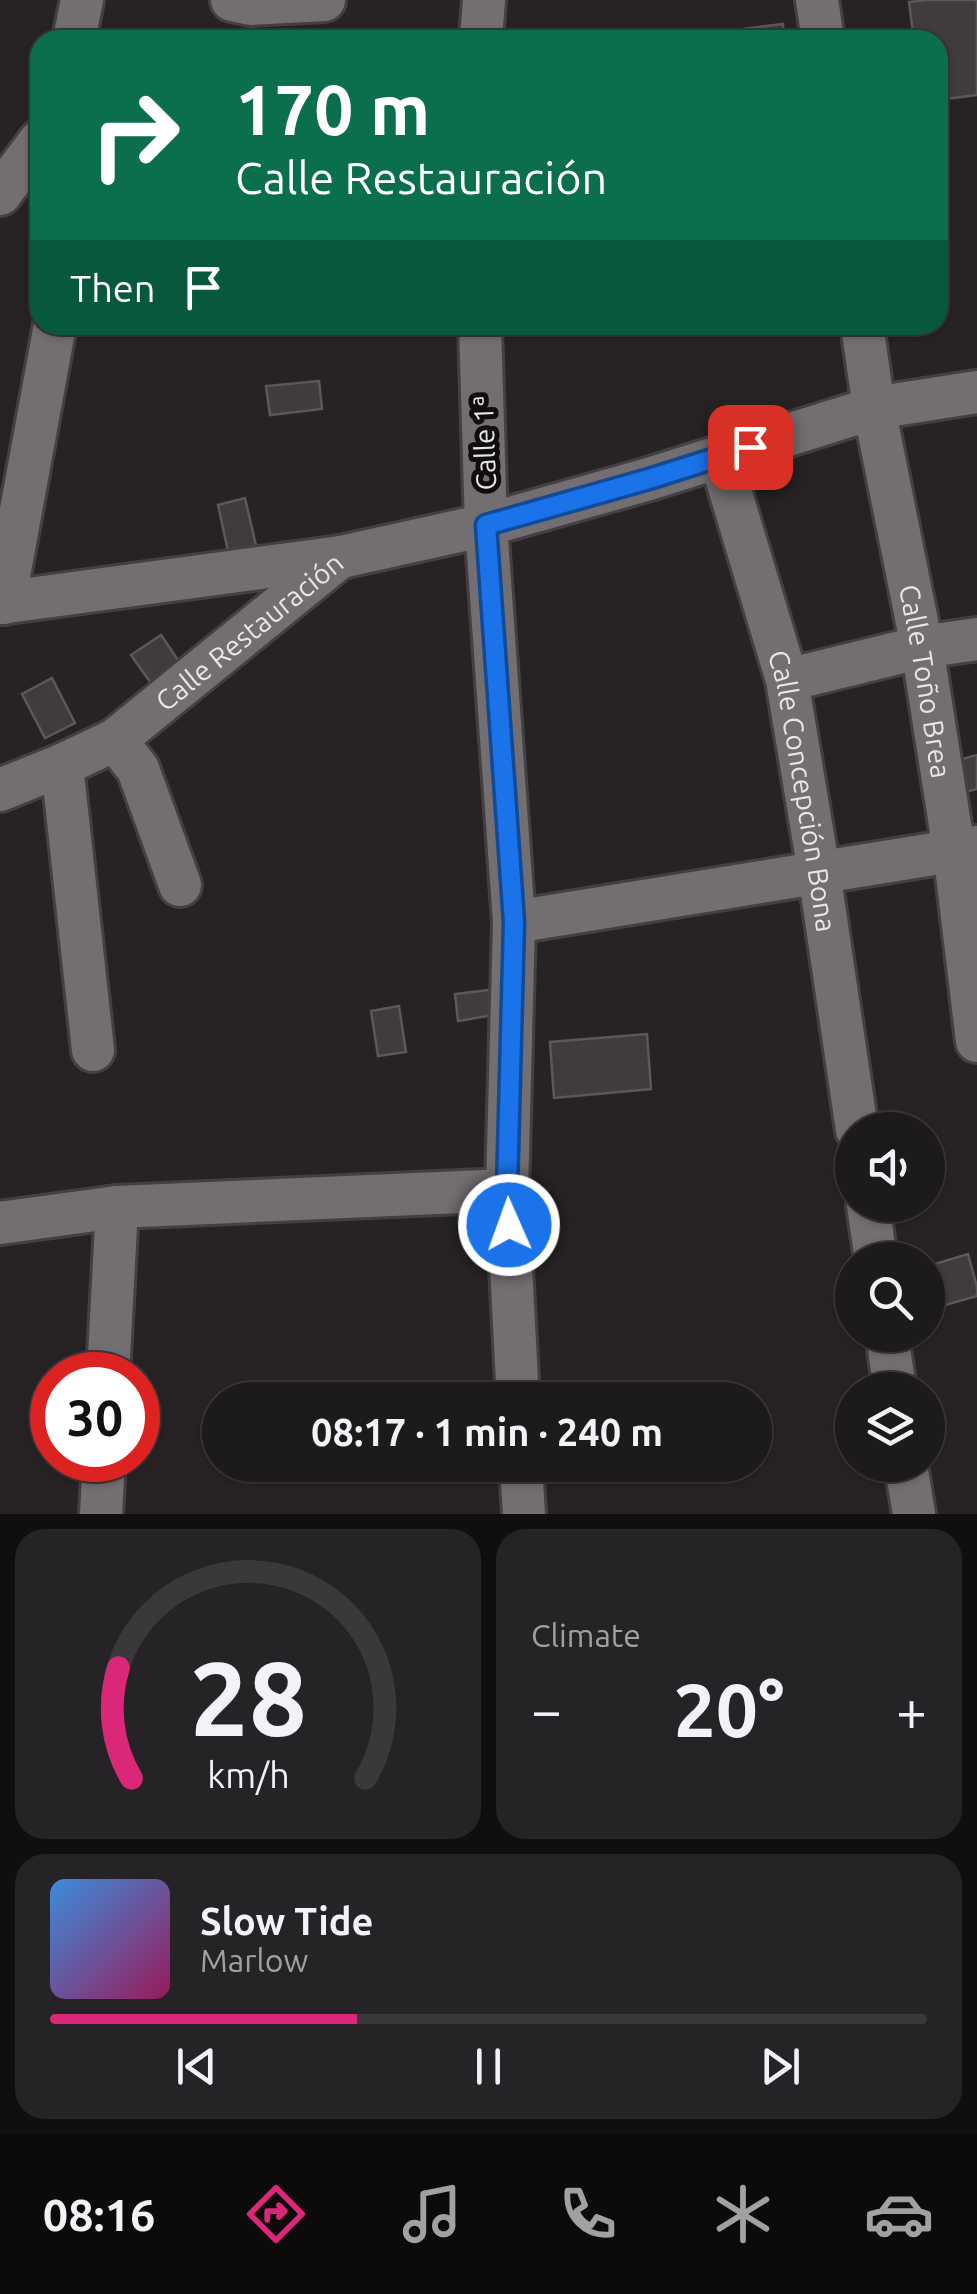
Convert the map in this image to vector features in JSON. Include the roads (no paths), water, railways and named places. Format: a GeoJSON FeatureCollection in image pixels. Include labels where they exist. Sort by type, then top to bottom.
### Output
{"type":"FeatureCollection","features":[{"type":"Feature","properties":{"kind":"street"},"geometry":{"type":"LineString","coordinates":[[76,30],[82,0]]}},
{"type":"Feature","properties":{"kind":"street"},"geometry":{"type":"LineString","coordinates":[[232,0],[251,4],[324,0]]}},
{"type":"Feature","properties":{"kind":"street"},"geometry":{"type":"LineString","coordinates":[[482,30],[484,0]]}},
{"type":"Feature","properties":{"kind":"street"},"geometry":{"type":"LineString","coordinates":[[818,0],[822,30]]}},
{"type":"Feature","properties":{"kind":"street"},"geometry":{"type":"LineString","coordinates":[[0,194],[30,154]]}},
{"type":"Feature","properties":{"kind":"street"},"geometry":{"type":"LineString","coordinates":[[53,335],[2,603],[341,557]]}},
{"type":"Feature","properties":{"kind":"street","name":"Calle 1ª"},"geometry":{"type":"LineString","coordinates":[[480,335],[486,525],[514,922],[507,1190],[517,1382]]}},
{"type":"Feature","properties":{"kind":"street","name":"Calle Toño Brea"},"geometry":{"type":"LineString","coordinates":[[863,335],[874,408],[965,849],[977,1042]]}},
{"type":"Feature","properties":{"kind":"street","name":"Calle Restauración"},"geometry":{"type":"LineString","coordinates":[[0,790],[115,740],[341,557],[486,525],[874,408],[977,392]]}},
{"type":"Feature","properties":{"kind":"street","name":"Calle Concepción Bona"},"geometry":{"type":"LineString","coordinates":[[720,457],[787,680],[854,1112]]}},
{"type":"Feature","properties":{"kind":"street"},"geometry":{"type":"LineString","coordinates":[[787,680],[922,646],[977,639]]}},
{"type":"Feature","properties":{"kind":"street"},"geometry":{"type":"LineString","coordinates":[[115,740],[138,770],[180,885]]}},
{"type":"Feature","properties":{"kind":"street"},"geometry":{"type":"LineString","coordinates":[[62,765],[92,1050]]}},
{"type":"Feature","properties":{"kind":"street"},"geometry":{"type":"LineString","coordinates":[[514,922],[965,849]]}},
{"type":"Feature","properties":{"kind":"street"},"geometry":{"type":"LineString","coordinates":[[0,1224],[117,1207],[507,1190]]}},
{"type":"Feature","properties":{"kind":"street"},"geometry":{"type":"LineString","coordinates":[[109,1352],[117,1207]]}},
{"type":"Feature","properties":{"kind":"street"},"geometry":{"type":"LineString","coordinates":[[101,1514],[103,1482]]}},
{"type":"Feature","properties":{"kind":"street"},"geometry":{"type":"LineString","coordinates":[[522,1482],[524,1514]]}},
{"type":"Feature","properties":{"kind":"street"},"geometry":{"type":"LineString","coordinates":[[909,1482],[914,1514]]}}]}
